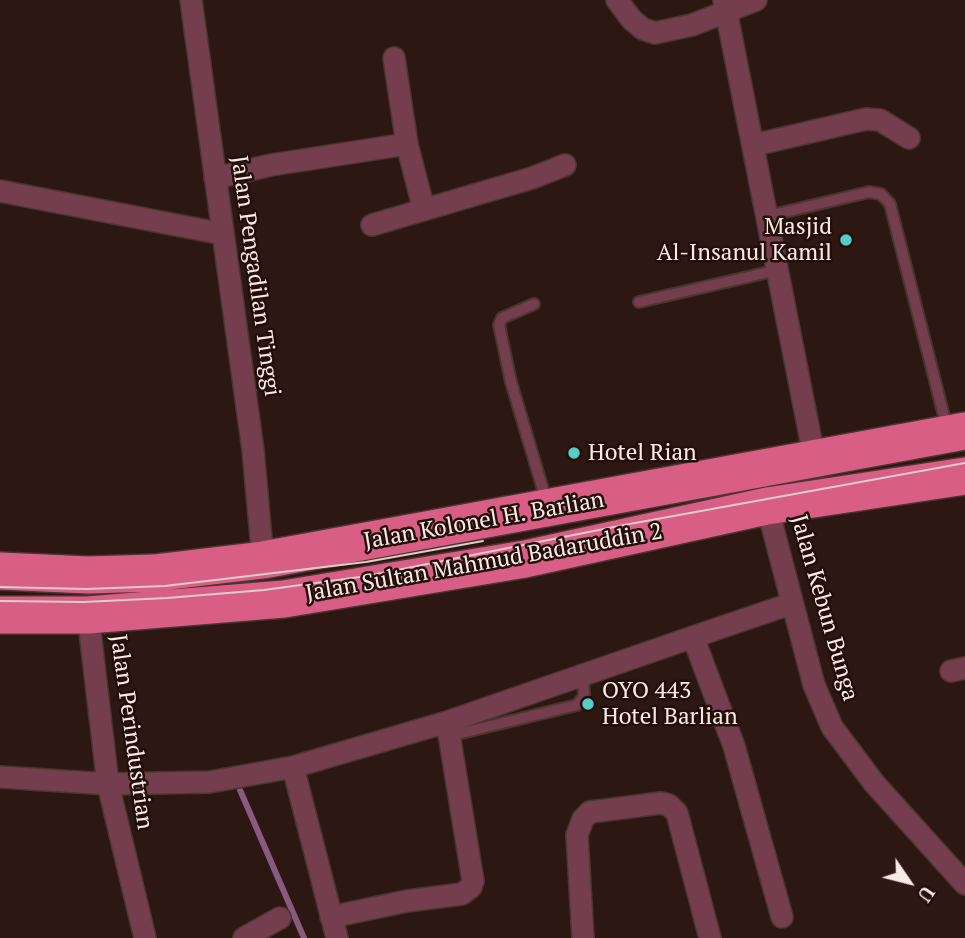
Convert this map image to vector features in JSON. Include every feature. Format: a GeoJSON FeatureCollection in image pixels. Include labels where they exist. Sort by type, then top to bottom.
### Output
{"type":"FeatureCollection","features":[{"type":"Feature","properties":{"kind":"highway","name":"Jalan Kolonel H. Barlian"},"geometry":{"type":"LineString","coordinates":[[0,571],[88,575],[154,573],[263,560],[957,433]]}},
{"type":"Feature","properties":{"kind":"highway","name":"Jalan Sultan Mahmud Badaruddin 2"},"geometry":{"type":"LineString","coordinates":[[0,615],[88,615],[297,597],[525,559],[767,506],[965,476]]}},
{"type":"Feature","properties":{"kind":"street","name":"Jalan Pengadilan Tinggi"},"geometry":{"type":"LineString","coordinates":[[191,0],[253,450],[263,560]]}},
{"type":"Feature","properties":{"kind":"street"},"geometry":{"type":"LineString","coordinates":[[617,0],[632,20],[643,29],[655,33],[692,25],[726,6],[756,0]]}},
{"type":"Feature","properties":{"kind":"street"},"geometry":{"type":"LineString","coordinates":[[726,6],[815,461]]}},
{"type":"Feature","properties":{"kind":"street"},"geometry":{"type":"LineString","coordinates":[[394,58],[407,144],[424,211]]}},
{"type":"Feature","properties":{"kind":"street"},"geometry":{"type":"LineString","coordinates":[[754,145],[866,119],[880,120],[909,138]]}},
{"type":"Feature","properties":{"kind":"street"},"geometry":{"type":"LineString","coordinates":[[215,178],[283,163],[407,144]]}},
{"type":"Feature","properties":{"kind":"street"},"geometry":{"type":"LineString","coordinates":[[372,225],[565,165]]}},
{"type":"Feature","properties":{"kind":"street"},"geometry":{"type":"LineString","coordinates":[[0,191],[223,234]]}},
{"type":"Feature","properties":{"kind":"street","name":"Jalan Kebun Bunga"},"geometry":{"type":"LineString","coordinates":[[767,506],[790,604],[814,685],[832,727],[874,783],[965,884]]}},
{"type":"Feature","properties":{"kind":"street"},"geometry":{"type":"LineString","coordinates":[[0,777],[108,784],[210,782],[293,767],[448,729],[583,677],[790,604]]}},
{"type":"Feature","properties":{"kind":"street","name":"Jalan Perindustrian"},"geometry":{"type":"LineString","coordinates":[[88,615],[108,784],[145,938]]}},
{"type":"Feature","properties":{"kind":"street"},"geometry":{"type":"LineString","coordinates":[[693,637],[734,746],[782,917]]}},
{"type":"Feature","properties":{"kind":"street"},"geometry":{"type":"LineString","coordinates":[[293,767],[334,928],[407,901],[462,894],[471,887],[473,881],[448,729]]}},
{"type":"Feature","properties":{"kind":"street"},"geometry":{"type":"LineString","coordinates":[[583,938],[577,835],[583,819],[590,812],[661,803],[670,805],[677,813],[710,938]]}},
{"type":"Feature","properties":{"kind":"street"},"geometry":{"type":"LineString","coordinates":[[244,938],[281,918]]}},
{"type":"Feature","properties":{"kind":"lane"},"geometry":{"type":"LineString","coordinates":[[768,216],[869,192],[881,194],[890,204],[957,433]]}},
{"type":"Feature","properties":{"kind":"lane"},"geometry":{"type":"LineString","coordinates":[[639,302],[778,270]]}},
{"type":"Feature","properties":{"kind":"lane"},"geometry":{"type":"LineString","coordinates":[[534,304],[502,318],[499,325],[512,382],[549,509]]}},
{"type":"Feature","properties":{"kind":"waterway"},"geometry":{"type":"LineString","coordinates":[[240,790],[304,938]]}},
{"type":"Feature","properties":{"kind":"tram line"},"geometry":{"type":"LineString","coordinates":[[0,601],[84,602],[167,598],[264,590],[367,576],[624,525],[965,463]]}},
{"type":"Feature","properties":{"kind":"tram line"},"geometry":{"type":"LineString","coordinates":[[0,587],[86,589],[165,586],[366,562],[483,541]]}},
{"type":"Feature","properties":{"kind":"place","name":"Masjid Al-Insanul Kamil"},"geometry":{"type":"Point","coordinates":[846,240]}},
{"type":"Feature","properties":{"kind":"place","name":"Hotel Rian"},"geometry":{"type":"Point","coordinates":[574,453]}},
{"type":"Feature","properties":{"kind":"place","name":"OYO 443 Hotel Barlian"},"geometry":{"type":"Point","coordinates":[588,704]}}]}
